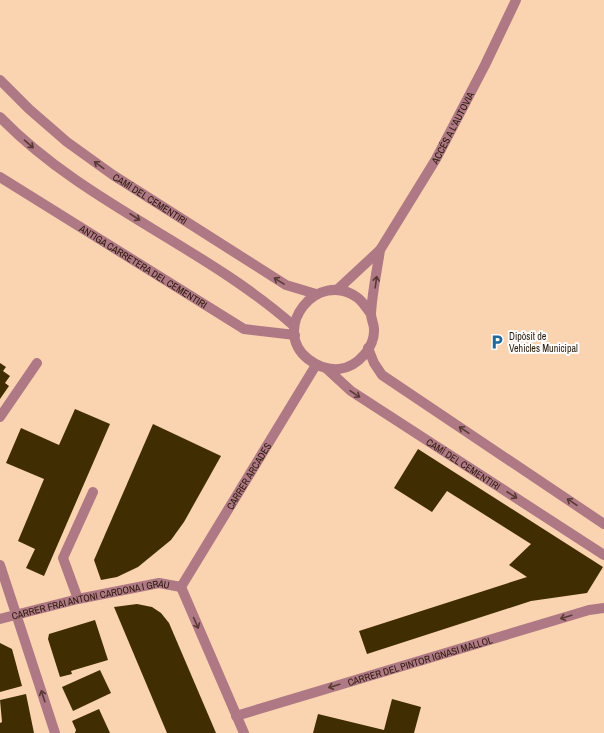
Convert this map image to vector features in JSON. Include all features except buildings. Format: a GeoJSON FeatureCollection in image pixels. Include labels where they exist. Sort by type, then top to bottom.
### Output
{"type":"FeatureCollection","features":[{"type":"Feature","properties":{"kind":"street","name":"ACCÉS A L'AUTOVIA"},"geometry":{"type":"LineString","coordinates":[[380,250],[436,159],[485,65],[516,0]]}},
{"type":"Feature","properties":{"kind":"street","name":"CAMÍ DEL CEMENTIRI"},"geometry":{"type":"LineString","coordinates":[[0,80],[29,109],[67,142],[113,175],[286,285],[316,294]]}},
{"type":"Feature","properties":{"kind":"street"},"geometry":{"type":"LineString","coordinates":[[0,117],[52,164],[234,280],[276,310],[294,330]]}},
{"type":"Feature","properties":{"kind":"street","name":"ANTIGA CARRETERA DEL CEMENTIRI"},"geometry":{"type":"LineString","coordinates":[[0,177],[244,329],[294,330]]}},
{"type":"Feature","properties":{"kind":"street"},"geometry":{"type":"LineString","coordinates":[[337,290],[380,250]]}},
{"type":"Feature","properties":{"kind":"street"},"geometry":{"type":"LineString","coordinates":[[371,314],[360,299],[351,293],[328,290],[316,294],[307,300],[298,312],[294,330],[297,346],[304,355],[316,365],[326,368],[340,369],[347,367],[357,362],[365,354],[373,338],[374,329],[371,314],[380,250]]}},
{"type":"Feature","properties":{"kind":"street"},"geometry":{"type":"LineString","coordinates":[[368,348],[374,363],[382,375],[604,524]]}},
{"type":"Feature","properties":{"kind":"street"},"geometry":{"type":"LineString","coordinates":[[0,417],[37,363]]}},
{"type":"Feature","properties":{"kind":"street","name":"CARRER ARCADES"},"geometry":{"type":"LineString","coordinates":[[181,587],[316,365]]}},
{"type":"Feature","properties":{"kind":"street","name":"CAMÍ DEL CEMENTIRI"},"geometry":{"type":"LineString","coordinates":[[326,368],[351,391],[604,555]]}},
{"type":"Feature","properties":{"kind":"street"},"geometry":{"type":"LineString","coordinates":[[78,599],[63,558],[93,492]]}},
{"type":"Feature","properties":{"kind":"street"},"geometry":{"type":"LineString","coordinates":[[0,566],[55,733]]}},
{"type":"Feature","properties":{"kind":"street","name":"CARRER FRAI ANTONI CARDONA I GRAU"},"geometry":{"type":"LineString","coordinates":[[0,619],[78,599],[159,582],[181,587]]}},
{"type":"Feature","properties":{"kind":"street"},"geometry":{"type":"LineString","coordinates":[[181,587],[244,733]]}},
{"type":"Feature","properties":{"kind":"street","name":"CARRER DEL PINTOR IGNASI MALLOL"},"geometry":{"type":"LineString","coordinates":[[236,716],[589,610],[604,608]]}},
{"type":"Feature","properties":{"kind":"place","name":"Dipòsit de Vehicles Municipal"},"geometry":{"type":"Point","coordinates":[497,342]}}]}
